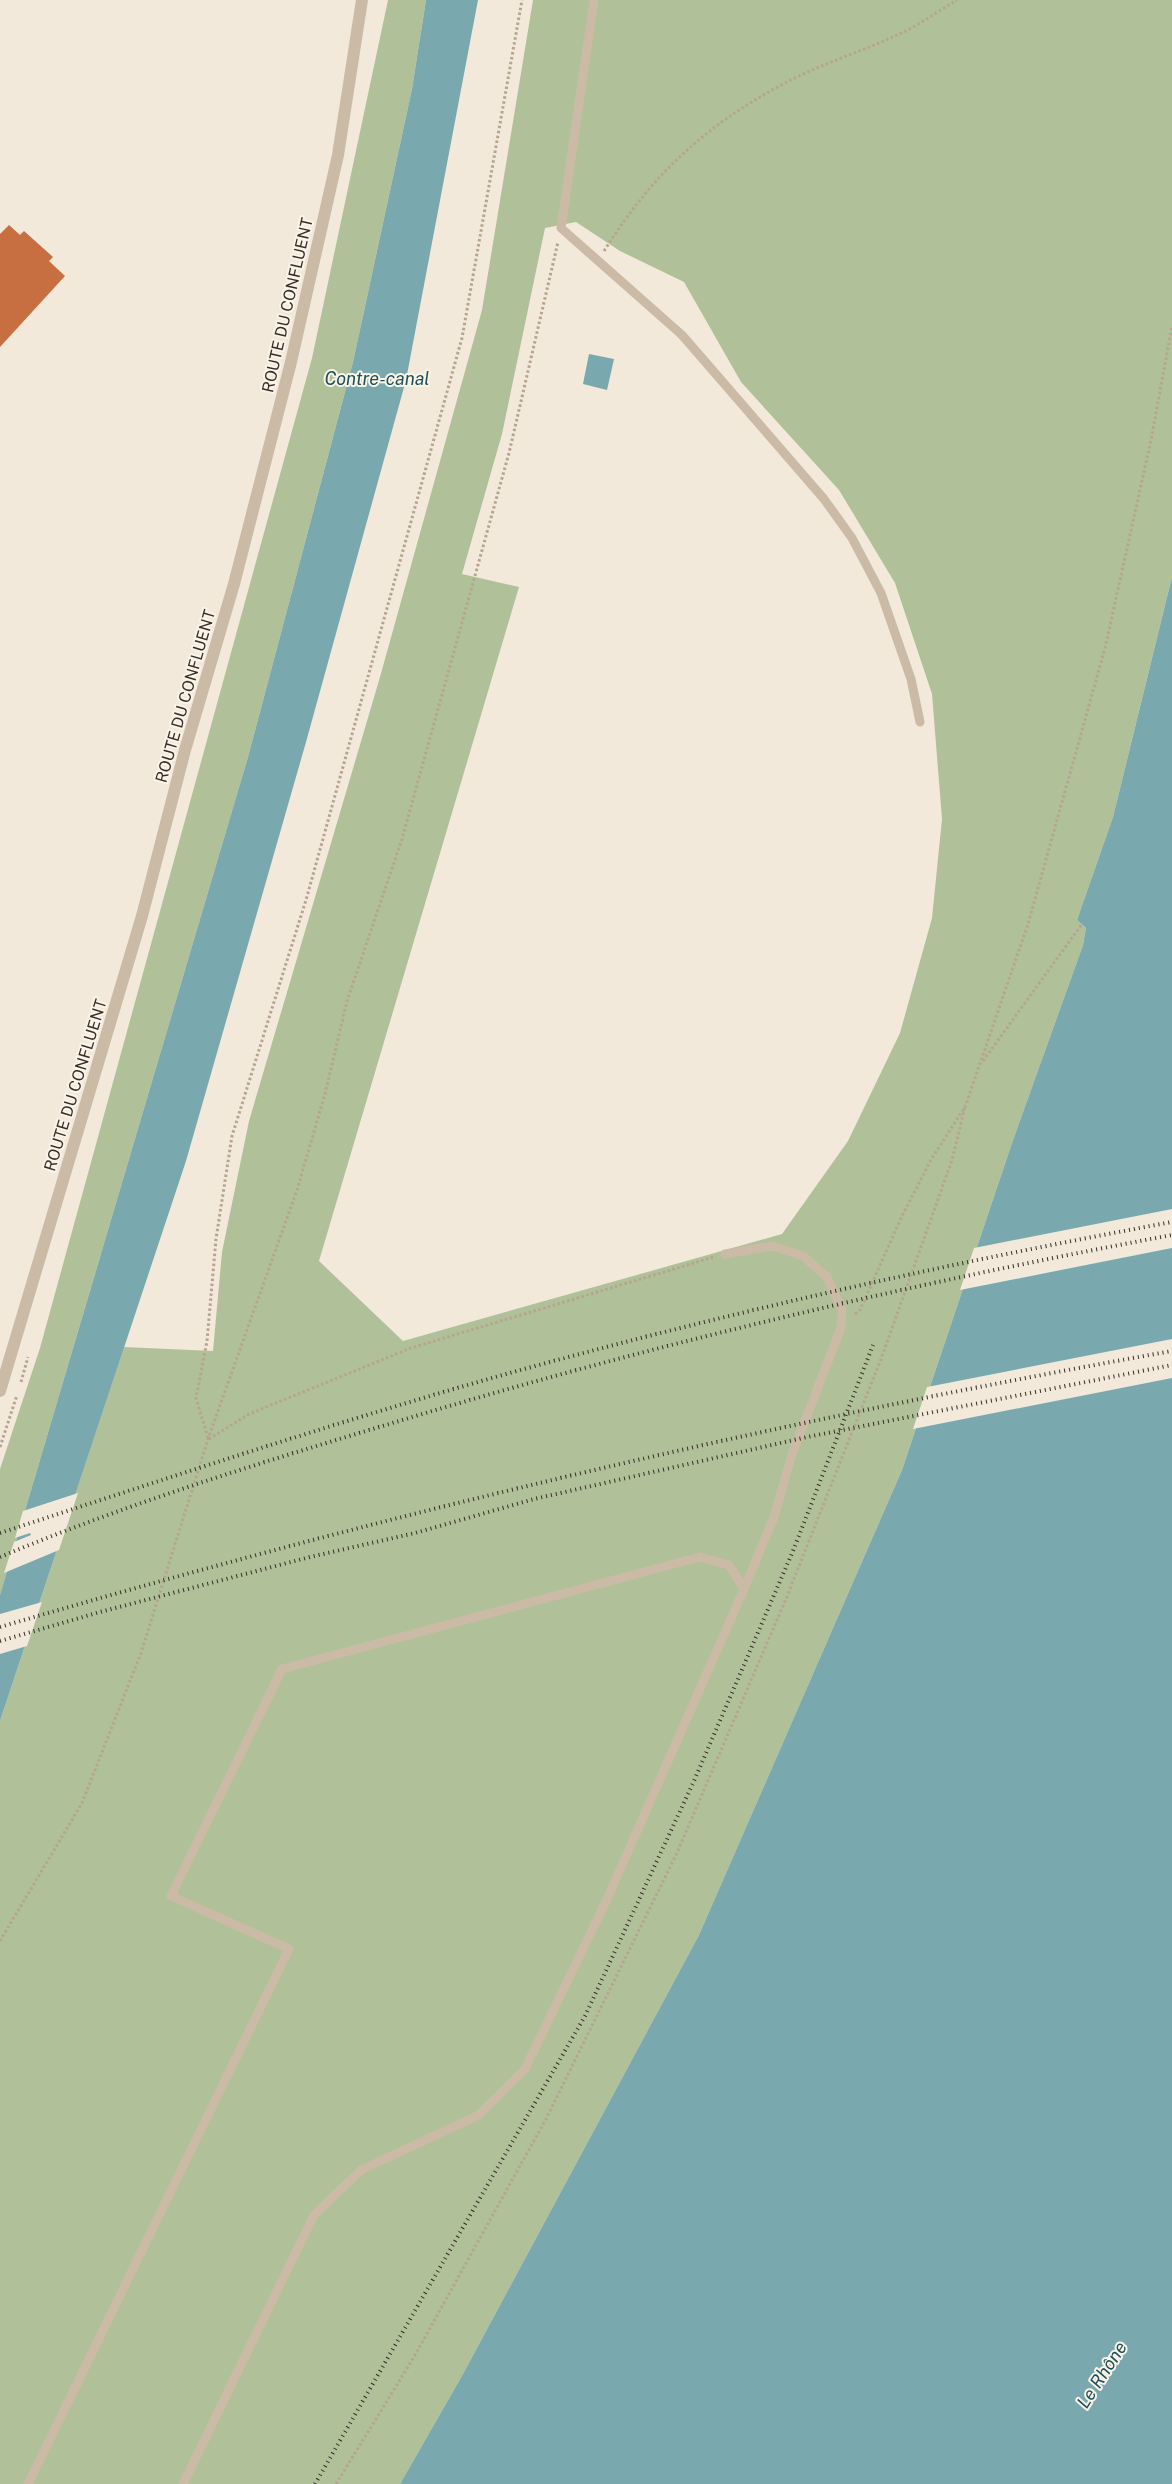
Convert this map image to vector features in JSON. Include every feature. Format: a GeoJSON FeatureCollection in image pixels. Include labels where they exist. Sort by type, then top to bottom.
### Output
{"type":"FeatureCollection","features":[{"type":"Feature","properties":{"kind":"street","name":"ROUTE DU CONFLUENT"},"geometry":{"type":"LineString","coordinates":[[0,1391],[142,916],[184,750],[234,584],[291,362],[338,155],[362,0]]}},
{"type":"Feature","properties":{"kind":"lane"},"geometry":{"type":"LineString","coordinates":[[594,0],[561,228],[682,335],[824,499],[852,538],[881,593],[911,679],[920,722]]}},
{"type":"Feature","properties":{"kind":"lane"},"geometry":{"type":"LineString","coordinates":[[183,2484],[314,2215],[361,2170],[479,2114],[525,2068],[608,1897],[744,1590],[774,1517],[792,1454],[841,1328],[842,1310],[827,1277],[803,1256],[772,1246],[725,1254]]}},
{"type":"Feature","properties":{"kind":"lane"},"geometry":{"type":"LineString","coordinates":[[28,2484],[289,1949],[171,1896],[282,1669],[700,1557],[730,1565],[744,1590]]}},
{"type":"Feature","properties":{"kind":"path"},"geometry":{"type":"LineString","coordinates":[[208,1439],[196,1398],[207,1341],[216,1239],[232,1136],[306,900],[462,338],[522,0]]}},
{"type":"Feature","properties":{"kind":"path"},"geometry":{"type":"LineString","coordinates":[[598,261],[624,219],[668,166],[721,121],[784,84],[896,36],[957,0]]}},
{"type":"Feature","properties":{"kind":"path"},"geometry":{"type":"LineString","coordinates":[[0,1941],[82,1803],[141,1653],[208,1439],[297,1190],[325,1094],[347,1001],[402,839],[508,453],[561,228]]}},
{"type":"Feature","properties":{"kind":"path"},"geometry":{"type":"LineString","coordinates":[[336,2484],[414,2357],[546,2119],[676,1855],[786,1598],[880,1359],[952,1160],[965,1107],[1028,924],[1104,648],[1151,440],[1172,326]]}},
{"type":"Feature","properties":{"kind":"path"},"geometry":{"type":"LineString","coordinates":[[979,1066],[1082,924]]}},
{"type":"Feature","properties":{"kind":"path"},"geometry":{"type":"LineString","coordinates":[[841,1328],[860,1310],[902,1216],[932,1158],[965,1107]]}},
{"type":"Feature","properties":{"kind":"path"},"geometry":{"type":"LineString","coordinates":[[208,1439],[249,1414],[412,1348],[725,1254]]}},
{"type":"Feature","properties":{"kind":"green space"},"geometry":{"type":"Polygon","coordinates":[[[388,0],[426,0],[412,89],[353,362],[248,757],[0,1595],[0,1469],[40,1348],[312,358],[388,0]]]}},
{"type":"Feature","properties":{"kind":"green space"},"geometry":{"type":"Polygon","coordinates":[[[533,0],[1172,0],[1172,577],[1113,817],[1077,920],[1086,928],[1083,945],[1012,1143],[902,1470],[699,1935],[463,2374],[400,2484],[0,2484],[0,1721],[124,1347],[213,1351],[222,1252],[249,1121],[380,677],[482,310],[533,0]],[[576,222],[545,228],[502,434],[462,574],[519,587],[319,1261],[403,1341],[782,1234],[848,1141],[900,1033],[932,918],[942,819],[932,694],[895,583],[839,490],[741,382],[684,282],[620,251],[576,222]]]}},
{"type":"Feature","properties":{"kind":"water","name":"Contre-canal"},"geometry":{"type":"Polygon","coordinates":[[[426,0],[478,0],[406,380],[306,742],[186,1161],[0,1721],[0,1595],[248,757],[353,362],[412,89],[426,0]]]}},
{"type":"Feature","properties":{"kind":"water"},"geometry":{"type":"Polygon","coordinates":[[[589,354],[614,359],[607,390],[583,384],[589,354]]]}},
{"type":"Feature","properties":{"kind":"water","name":"Le Rhône"},"geometry":{"type":"Polygon","coordinates":[[[1172,577],[1172,2484],[400,2484],[463,2374],[699,1935],[902,1470],[1012,1143],[1083,945],[1086,928],[1077,920],[1113,817],[1172,577]]]}},
{"type":"Feature","properties":{"kind":"pier"},"geometry":{"type":"Polygon","coordinates":[[[1172,1209],[1172,1248],[960,1290],[974,1248],[1172,1209]]]}},
{"type":"Feature","properties":{"kind":"pier"},"geometry":{"type":"Polygon","coordinates":[[[1172,1339],[1172,1378],[913,1429],[927,1387],[1172,1339]]]}},
{"type":"Feature","properties":{"kind":"pier"},"geometry":{"type":"Polygon","coordinates":[[[78,1493],[59,1550],[4,1573],[14,1542],[31,1535],[30,1533],[15,1538],[23,1511],[78,1493]]]}},
{"type":"Feature","properties":{"kind":"pier"},"geometry":{"type":"Polygon","coordinates":[[[42,1602],[27,1646],[0,1654],[0,1614],[42,1602]]]}},
{"type":"Feature","properties":{"kind":"building"},"geometry":{"type":"Polygon","coordinates":[[[9,225],[20,235],[24,231],[53,257],[49,261],[65,276],[0,347],[0,234],[9,225]]]}},
{"type":"Feature","properties":{"kind":"railway"},"geometry":{"type":"LineString","coordinates":[[0,1533],[379,1411],[506,1374],[671,1330],[838,1290],[1004,1254],[1172,1222]]}},
{"type":"Feature","properties":{"kind":"railway"},"geometry":{"type":"LineString","coordinates":[[0,1557],[92,1521],[233,1472],[328,1442],[573,1371],[771,1320],[871,1297],[1071,1254],[1172,1235]]}},
{"type":"Feature","properties":{"kind":"railway"},"geometry":{"type":"LineString","coordinates":[[315,2484],[585,2016],[694,1781],[793,1551],[873,1345]]}},
{"type":"Feature","properties":{"kind":"railway"},"geometry":{"type":"LineString","coordinates":[[0,1627],[290,1546],[582,1473],[876,1408],[1172,1351]]}},
{"type":"Feature","properties":{"kind":"railway"},"geometry":{"type":"LineString","coordinates":[[0,1641],[100,1612],[310,1557],[415,1533],[534,1499],[807,1437],[1172,1365]]}}]}
